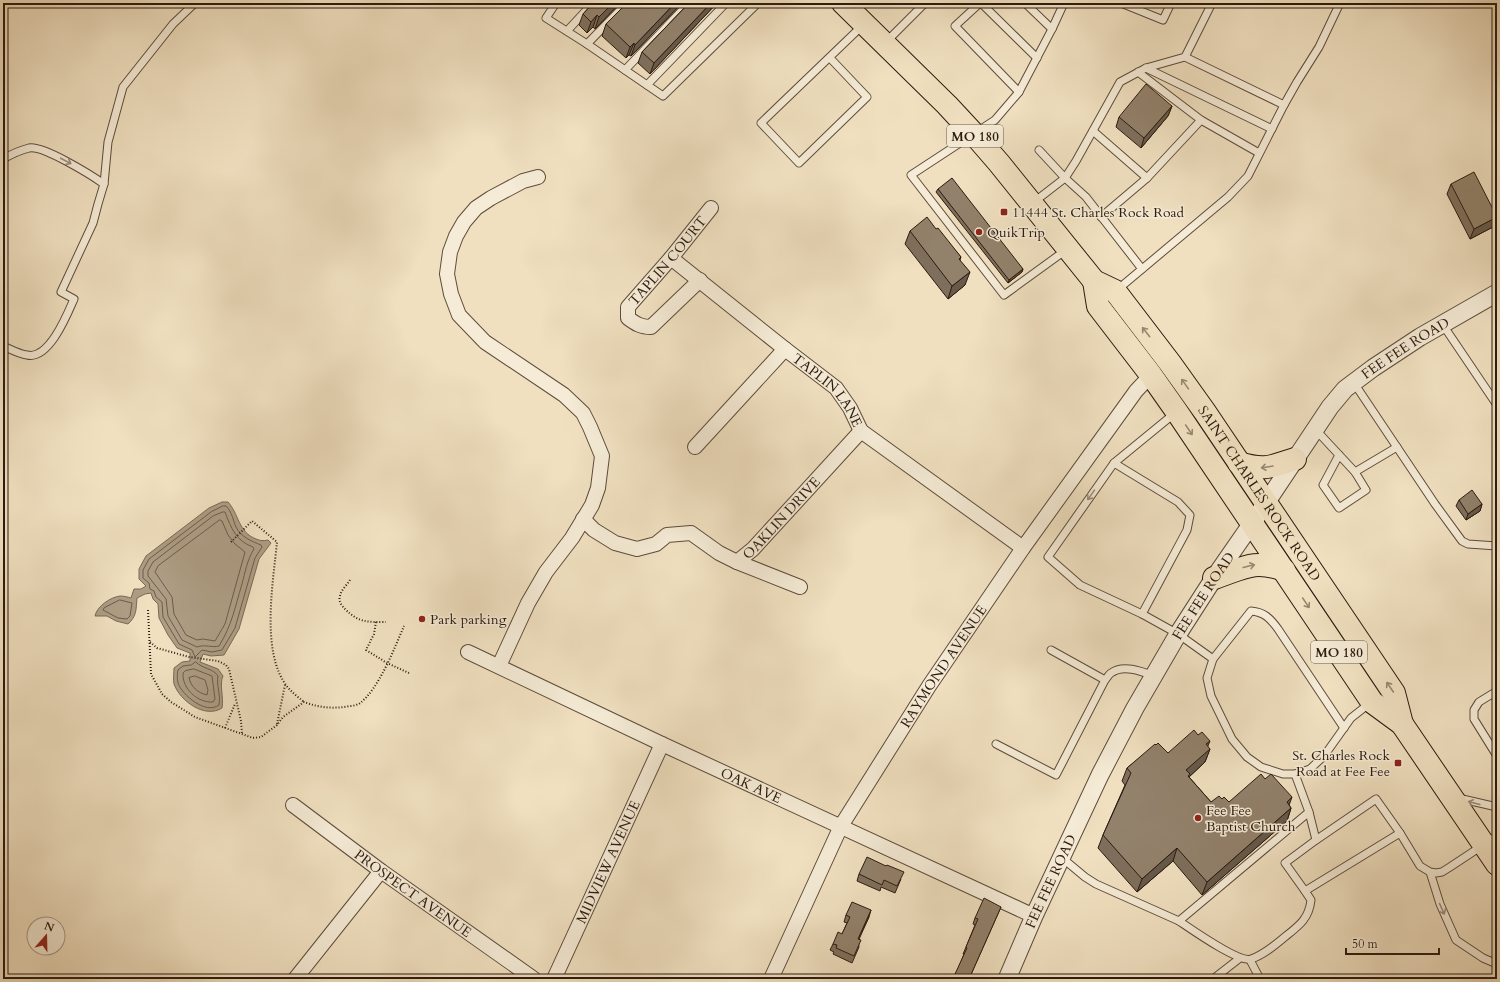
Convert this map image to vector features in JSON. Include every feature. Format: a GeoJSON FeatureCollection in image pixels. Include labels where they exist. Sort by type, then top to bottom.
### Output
{"type":"FeatureCollection","features":[{"type":"Feature","properties":{"kind":"main road","name":"SAINT CHARLES ROCK ROAD"},"geometry":{"type":"LineString","coordinates":[[843,3],[947,105],[1032,204],[1094,281],[1115,291],[1170,363],[1394,693],[1402,724]]}},
{"type":"Feature","properties":{"kind":"main road","name":"SAINT CHARLES ROCK ROAD"},"geometry":{"type":"LineString","coordinates":[[1094,281],[1098,306],[1151,375],[1177,412],[1372,702],[1402,724],[1452,796],[1490,840],[1497,864]]}},
{"type":"Feature","properties":{"kind":"main road"},"geometry":{"type":"LineString","coordinates":[[1239,463],[1254,468],[1263,468],[1295,459]]}},
{"type":"Feature","properties":{"kind":"main road"},"geometry":{"type":"LineString","coordinates":[[1214,578],[1248,565],[1270,565],[1284,570]]}},
{"type":"Feature","properties":{"kind":"street"},"geometry":{"type":"LineString","coordinates":[[498,666],[528,603],[546,572],[572,538],[592,505],[598,488],[602,456],[590,426],[582,413],[564,395],[485,342],[459,315],[450,294],[447,274],[450,252],[456,236],[464,222],[476,208],[491,198],[522,181],[538,177]]}},
{"type":"Feature","properties":{"kind":"street","name":"TAPLIN COURT"},"geometry":{"type":"LineString","coordinates":[[700,280],[651,327],[643,327],[628,318],[628,307],[671,258],[711,208]]}},
{"type":"Feature","properties":{"kind":"street","name":"TAPLIN LANE"},"geometry":{"type":"LineString","coordinates":[[671,258],[836,388],[850,408],[861,431],[1023,548]]}},
{"type":"Feature","properties":{"kind":"street","name":"FEE FEE ROAD"},"geometry":{"type":"LineString","coordinates":[[1007,979],[1034,916],[1100,775],[1154,676],[1178,634],[1214,578],[1315,429],[1345,390],[1354,382],[1397,352],[1497,293]]}},
{"type":"Feature","properties":{"kind":"street"},"geometry":{"type":"LineString","coordinates":[[695,447],[785,349]]}},
{"type":"Feature","properties":{"kind":"street","name":"RAYMOND AVENUE"},"geometry":{"type":"LineString","coordinates":[[771,979],[841,826],[929,686],[1023,548],[1136,391],[1151,375]]}},
{"type":"Feature","properties":{"kind":"street","name":"OAKLIN DRIVE"},"geometry":{"type":"LineString","coordinates":[[583,520],[594,530],[615,543],[637,549],[656,544],[667,536],[691,533],[719,553],[736,562],[753,549],[861,431]]}},
{"type":"Feature","properties":{"kind":"street"},"geometry":{"type":"LineString","coordinates":[[736,562],[800,587]]}},
{"type":"Feature","properties":{"kind":"street","name":"OAK AVE"},"geometry":{"type":"LineString","coordinates":[[468,652],[662,744],[1034,916]]}},
{"type":"Feature","properties":{"kind":"street","name":"MIDVIEW AVENUE"},"geometry":{"type":"LineString","coordinates":[[554,979],[662,744]]}},
{"type":"Feature","properties":{"kind":"street","name":"PROSPECT AVENUE"},"geometry":{"type":"LineString","coordinates":[[293,805],[381,871],[534,979]]}},
{"type":"Feature","properties":{"kind":"street"},"geometry":{"type":"LineString","coordinates":[[295,979],[381,871]]}},
{"type":"Feature","properties":{"kind":"lane"},"geometry":{"type":"LineString","coordinates":[[3,346],[28,356],[42,352],[59,332],[74,299],[61,292],[93,223],[104,184],[108,142],[123,87],[173,24],[195,3]]}},
{"type":"Feature","properties":{"kind":"lane"},"geometry":{"type":"LineString","coordinates":[[556,3],[546,18],[663,96],[758,3]]}},
{"type":"Feature","properties":{"kind":"lane"},"geometry":{"type":"LineString","coordinates":[[566,31],[593,3]]}},
{"type":"Feature","properties":{"kind":"lane"},"geometry":{"type":"LineString","coordinates":[[587,44],[627,3]]}},
{"type":"Feature","properties":{"kind":"lane"},"geometry":{"type":"LineString","coordinates":[[625,70],[689,3]]}},
{"type":"Feature","properties":{"kind":"lane"},"geometry":{"type":"LineString","coordinates":[[647,85],[726,3]]}},
{"type":"Feature","properties":{"kind":"lane"},"geometry":{"type":"LineString","coordinates":[[884,43],[925,3]]}},
{"type":"Feature","properties":{"kind":"lane"},"geometry":{"type":"LineString","coordinates":[[1019,92],[955,26],[981,3],[1037,58]]}},
{"type":"Feature","properties":{"kind":"lane"},"geometry":{"type":"LineString","coordinates":[[1025,3],[1052,29]]}},
{"type":"Feature","properties":{"kind":"lane"},"geometry":{"type":"LineString","coordinates":[[1064,3],[1019,92],[995,120],[911,175],[1004,295],[1067,248]]}},
{"type":"Feature","properties":{"kind":"lane"},"geometry":{"type":"LineString","coordinates":[[1121,3],[1132,5],[1163,20],[1171,3]]}},
{"type":"Feature","properties":{"kind":"lane"},"geometry":{"type":"LineString","coordinates":[[1185,57],[1212,3]]}},
{"type":"Feature","properties":{"kind":"lane"},"geometry":{"type":"LineString","coordinates":[[1115,291],[1228,197],[1248,176],[1296,82],[1316,52],[1340,3]]}},
{"type":"Feature","properties":{"kind":"lane"},"geometry":{"type":"LineString","coordinates":[[830,58],[868,97],[799,163],[761,124],[865,24]]}},
{"type":"Feature","properties":{"kind":"lane"},"geometry":{"type":"LineString","coordinates":[[1032,204],[1064,178],[1076,161],[1120,82],[1146,68],[1185,57],[1284,105]]}},
{"type":"Feature","properties":{"kind":"lane"},"geometry":{"type":"LineString","coordinates":[[1146,68],[1272,130]]}},
{"type":"Feature","properties":{"kind":"lane"},"geometry":{"type":"LineString","coordinates":[[1138,72],[1201,120],[1259,153]]}},
{"type":"Feature","properties":{"kind":"lane"},"geometry":{"type":"LineString","coordinates":[[1101,217],[1147,178],[1201,120]]}},
{"type":"Feature","properties":{"kind":"lane"},"geometry":{"type":"LineString","coordinates":[[1093,131],[1147,178]]}},
{"type":"Feature","properties":{"kind":"lane"},"geometry":{"type":"LineString","coordinates":[[3,159],[30,147],[45,151],[64,160],[104,184]]}},
{"type":"Feature","properties":{"kind":"lane"},"geometry":{"type":"LineString","coordinates":[[1039,150],[1064,178],[1086,197],[1142,269]]}},
{"type":"Feature","properties":{"kind":"lane"},"geometry":{"type":"LineString","coordinates":[[1443,325],[1497,405]]}},
{"type":"Feature","properties":{"kind":"lane"},"geometry":{"type":"LineString","coordinates":[[1354,382],[1435,504],[1462,541],[1468,544],[1497,546]]}},
{"type":"Feature","properties":{"kind":"lane"},"geometry":{"type":"LineString","coordinates":[[1177,412],[1114,463],[1048,557],[1080,585],[1142,614],[1178,634],[1214,659]]}},
{"type":"Feature","properties":{"kind":"lane"},"geometry":{"type":"LineString","coordinates":[[1315,429],[1340,455],[1355,472],[1366,490],[1339,508],[1322,485],[1340,455]]}},
{"type":"Feature","properties":{"kind":"lane"},"geometry":{"type":"LineString","coordinates":[[1355,472],[1397,447]]}},
{"type":"Feature","properties":{"kind":"lane"},"geometry":{"type":"LineString","coordinates":[[1114,463],[1178,502],[1190,515],[1187,530],[1142,614]]}},
{"type":"Feature","properties":{"kind":"lane"},"geometry":{"type":"LineString","coordinates":[[1344,728],[1271,620],[1259,612],[1250,611],[1214,659],[1208,678],[1211,696],[1232,739],[1247,756],[1262,766],[1283,774],[1296,774],[1310,769],[1324,756],[1356,713],[1372,702]]}},
{"type":"Feature","properties":{"kind":"lane"},"geometry":{"type":"LineString","coordinates":[[1051,650],[1105,680]]}},
{"type":"Feature","properties":{"kind":"lane"},"geometry":{"type":"LineString","coordinates":[[996,744],[1056,775],[1105,680],[1111,673],[1122,669],[1135,669],[1154,676]]}},
{"type":"Feature","properties":{"kind":"lane"},"geometry":{"type":"LineString","coordinates":[[1497,691],[1479,702],[1474,710],[1474,719],[1497,756]]}},
{"type":"Feature","properties":{"kind":"lane"},"geometry":{"type":"LineString","coordinates":[[1296,774],[1309,812],[1316,840]]}},
{"type":"Feature","properties":{"kind":"lane"},"geometry":{"type":"LineString","coordinates":[[1452,796],[1481,805],[1497,807]]}},
{"type":"Feature","properties":{"kind":"lane"},"geometry":{"type":"LineString","coordinates":[[1061,857],[1096,884],[1179,921],[1212,943],[1240,958],[1250,960],[1271,947],[1299,925],[1308,915],[1311,900],[1285,863],[1376,799],[1400,833],[1420,866],[1430,872],[1442,872],[1490,840]]}},
{"type":"Feature","properties":{"kind":"lane"},"geometry":{"type":"LineString","coordinates":[[1179,921],[1309,812]]}},
{"type":"Feature","properties":{"kind":"lane"},"geometry":{"type":"LineString","coordinates":[[1304,891],[1400,833]]}},
{"type":"Feature","properties":{"kind":"lane"},"geometry":{"type":"LineString","coordinates":[[1430,872],[1440,904],[1456,940],[1483,958],[1497,964]]}},
{"type":"Feature","properties":{"kind":"lane"},"geometry":{"type":"LineString","coordinates":[[1213,979],[1240,958]]}},
{"type":"Feature","properties":{"kind":"lane"},"geometry":{"type":"LineString","coordinates":[[1250,960],[1259,977],[1262,979]]}},
{"type":"Feature","properties":{"kind":"path"},"geometry":{"type":"LineString","coordinates":[[231,542],[252,521],[277,542],[271,634],[275,662],[286,685],[304,702],[317,707],[328,708],[343,708],[358,705],[370,692],[387,663],[404,626]]}},
{"type":"Feature","properties":{"kind":"path"},"geometry":{"type":"LineString","coordinates":[[350,580],[341,591],[339,598],[341,606],[356,619],[366,622],[386,622]]}},
{"type":"Feature","properties":{"kind":"path"},"geometry":{"type":"LineString","coordinates":[[148,610],[151,674],[162,694],[171,702],[196,717],[253,738],[261,737],[277,725],[283,717],[304,702]]}},
{"type":"Feature","properties":{"kind":"path"},"geometry":{"type":"LineString","coordinates":[[376,622],[374,634],[366,650],[387,663],[409,673]]}},
{"type":"Feature","properties":{"kind":"path"},"geometry":{"type":"LineString","coordinates":[[149,642],[157,648],[189,657],[218,661],[226,665],[229,669],[241,721],[242,734]]}},
{"type":"Feature","properties":{"kind":"path"},"geometry":{"type":"LineString","coordinates":[[277,725],[286,685]]}},
{"type":"Feature","properties":{"kind":"path"},"geometry":{"type":"LineString","coordinates":[[225,728],[236,702]]}},
{"type":"Feature","properties":{"kind":"water"},"geometry":{"type":"Polygon","coordinates":[[[222,502],[228,502],[242,527],[250,536],[263,541],[268,540],[271,543],[259,559],[239,629],[224,655],[211,656],[203,654],[200,662],[218,669],[223,676],[221,683],[222,708],[215,711],[208,711],[201,710],[187,702],[174,684],[174,668],[182,662],[190,661],[190,653],[177,648],[168,635],[159,618],[158,604],[153,599],[151,593],[137,598],[135,615],[128,624],[116,621],[107,616],[95,616],[98,609],[109,600],[120,596],[131,598],[134,589],[141,589],[146,586],[139,579],[139,569],[146,556],[209,508],[222,502]]]}},
{"type":"Feature","properties":{"kind":"building"},"geometry":{"type":"Polygon","coordinates":[[[593,3],[613,3],[599,17],[597,15],[591,22],[583,14],[593,3]]]}},
{"type":"Feature","properties":{"kind":"building"},"geometry":{"type":"Polygon","coordinates":[[[627,3],[675,3],[635,45],[634,43],[630,47],[606,24],[627,3]]]}},
{"type":"Feature","properties":{"kind":"building"},"geometry":{"type":"Polygon","coordinates":[[[689,3],[711,3],[654,63],[642,52],[689,3]]]}},
{"type":"Feature","properties":{"kind":"building"},"geometry":{"type":"Polygon","coordinates":[[[1146,84],[1172,106],[1144,138],[1119,117],[1146,84]]]}},
{"type":"Feature","properties":{"kind":"building"},"geometry":{"type":"Polygon","coordinates":[[[1474,172],[1497,217],[1474,229],[1451,184],[1474,172]]]}},
{"type":"Feature","properties":{"kind":"building","name":"QuikTrip"},"geometry":{"type":"Polygon","coordinates":[[[952,178],[1023,269],[1009,280],[938,189],[952,178]]]}},
{"type":"Feature","properties":{"kind":"building"},"geometry":{"type":"Polygon","coordinates":[[[927,217],[936,229],[938,228],[961,257],[959,259],[970,272],[952,286],[910,231],[927,217]]]}},
{"type":"Feature","properties":{"kind":"building"},"geometry":{"type":"Polygon","coordinates":[[[1472,490],[1482,504],[1468,514],[1459,500],[1472,490]]]}},
{"type":"Feature","properties":{"kind":"building","name":"Fee Fee Baptist Church"},"geometry":{"type":"Polygon","coordinates":[[[1194,730],[1198,735],[1202,732],[1210,741],[1206,744],[1210,749],[1186,770],[1190,774],[1188,776],[1211,802],[1219,796],[1222,799],[1224,797],[1229,802],[1261,774],[1265,779],[1271,774],[1292,797],[1287,802],[1291,808],[1207,882],[1177,848],[1142,879],[1103,835],[1131,773],[1127,768],[1155,744],[1156,745],[1158,743],[1168,753],[1194,730]]]}},
{"type":"Feature","properties":{"kind":"building"},"geometry":{"type":"Polygon","coordinates":[[[867,857],[886,866],[887,865],[904,872],[897,886],[884,880],[882,885],[859,874],[867,857]]]}},
{"type":"Feature","properties":{"kind":"building"},"geometry":{"type":"Polygon","coordinates":[[[984,898],[1001,907],[969,979],[957,979],[959,975],[955,974],[967,948],[966,947],[978,919],[975,918],[984,898]]]}},
{"type":"Feature","properties":{"kind":"building"},"geometry":{"type":"Polygon","coordinates":[[[852,902],[871,910],[858,939],[861,940],[854,956],[836,948],[837,945],[833,944],[838,932],[842,934],[850,917],[846,915],[852,902]]]}},
{"type":"Feature","properties":{"kind":"place","name":"11444 St. Charles Rock Road"},"geometry":{"type":"Point","coordinates":[1004,212]}},
{"type":"Feature","properties":{"kind":"place","name":"QuikTrip"},"geometry":{"type":"Point","coordinates":[979,232]}},
{"type":"Feature","properties":{"kind":"place","name":"Park parking"},"geometry":{"type":"Point","coordinates":[422,619]}},
{"type":"Feature","properties":{"kind":"place","name":"St. Charles Rock Road at Fee Fee"},"geometry":{"type":"Point","coordinates":[1398,763]}},
{"type":"Feature","properties":{"kind":"place","name":"Fee Fee Baptist Church"},"geometry":{"type":"Point","coordinates":[1198,818]}}]}
